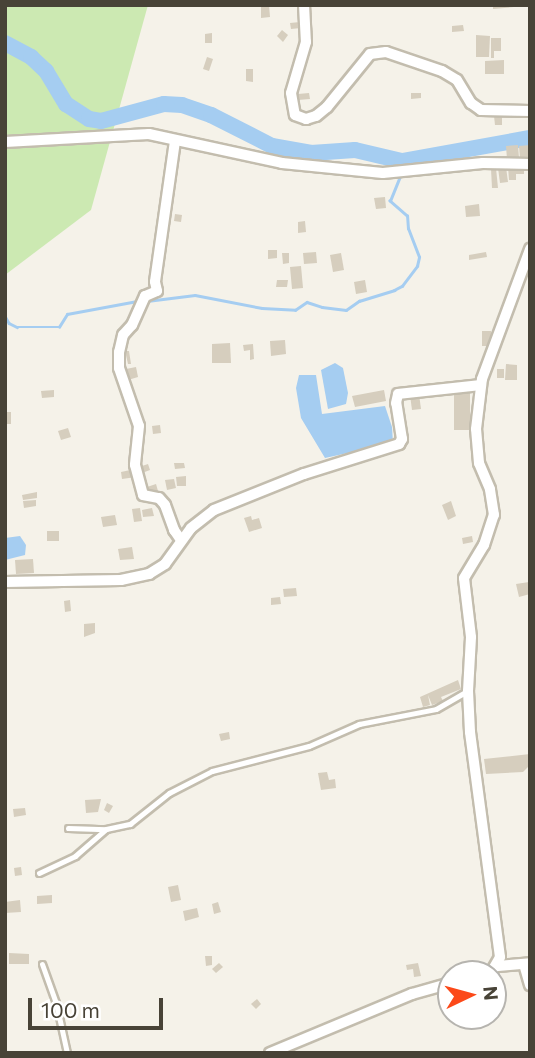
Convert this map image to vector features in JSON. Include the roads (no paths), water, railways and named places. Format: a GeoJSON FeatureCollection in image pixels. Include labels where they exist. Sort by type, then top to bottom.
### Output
{"type":"FeatureCollection","features":[{"type":"Feature","properties":{"kind":"street"},"geometry":{"type":"LineString","coordinates":[[304,5],[306,42],[291,93],[295,115],[306,119],[316,116],[327,107],[370,54],[386,52],[442,71],[457,80],[471,103],[481,110],[530,111]]}},
{"type":"Feature","properties":{"kind":"street"},"geometry":{"type":"LineString","coordinates":[[5,142],[149,134],[282,163],[383,173],[483,163],[530,164]]}},
{"type":"Feature","properties":{"kind":"street"},"geometry":{"type":"LineString","coordinates":[[175,141],[155,282],[157,290],[145,296],[132,325],[123,335],[119,360],[139,426],[135,464],[143,495],[159,498],[166,505],[174,530],[181,540]]}},
{"type":"Feature","properties":{"kind":"street"},"geometry":{"type":"LineString","coordinates":[[498,960],[470,732],[467,691],[471,637],[464,578],[484,545],[494,514],[489,489],[479,463],[476,429],[481,385],[530,249]]}},
{"type":"Feature","properties":{"kind":"street"},"geometry":{"type":"LineString","coordinates":[[5,582],[121,580],[149,574],[165,564],[181,540],[214,510],[245,496],[398,444],[402,439],[396,403],[398,394],[481,385]]}},
{"type":"Feature","properties":{"kind":"street"},"geometry":{"type":"LineString","coordinates":[[507,965],[527,963],[530,985]]}},
{"type":"Feature","properties":{"kind":"street"},"geometry":{"type":"LineString","coordinates":[[270,1053],[412,994],[437,987]]}},
{"type":"Feature","properties":{"kind":"lane"},"geometry":{"type":"LineString","coordinates":[[68,828],[106,829],[130,824],[169,793],[212,771],[309,746],[359,724],[436,709],[467,691]]}},
{"type":"Feature","properties":{"kind":"lane"},"geometry":{"type":"LineString","coordinates":[[39,873],[75,856],[106,829]]}},
{"type":"Feature","properties":{"kind":"lane"},"geometry":{"type":"LineString","coordinates":[[42,964],[56,1003],[68,1053]]}},
{"type":"Feature","properties":{"kind":"water"},"geometry":{"type":"Polygon","coordinates":[[[335,363],[343,368],[348,393],[346,404],[328,409],[321,370],[335,363]]]}},
{"type":"Feature","properties":{"kind":"water"},"geometry":{"type":"Polygon","coordinates":[[[299,375],[316,375],[322,414],[385,406],[392,427],[393,443],[325,458],[301,418],[296,388],[299,375]]]}},
{"type":"Feature","properties":{"kind":"water"},"geometry":{"type":"Polygon","coordinates":[[[20,536],[26,545],[25,555],[5,560],[5,538],[20,536]]]}},
{"type":"Feature","properties":{"kind":"waterway"},"geometry":{"type":"LineString","coordinates":[[5,43],[31,57],[46,71],[66,104],[89,119],[101,121],[164,104],[182,105],[211,115],[272,146],[311,153],[355,150],[402,161],[530,138]]}},
{"type":"Feature","properties":{"kind":"waterway"},"geometry":{"type":"LineString","coordinates":[[401,169],[402,161]]}},
{"type":"Feature","properties":{"kind":"waterway"},"geometry":{"type":"LineString","coordinates":[[147,301],[195,295],[262,308],[295,310],[307,302],[346,310],[359,301],[394,290],[402,286],[417,266],[419,257],[408,229],[407,216],[390,201],[400,176]]}},
{"type":"Feature","properties":{"kind":"waterway"},"geometry":{"type":"LineString","coordinates":[[5,316],[9,323],[17,327],[59,327],[67,314],[137,301]]}}]}
